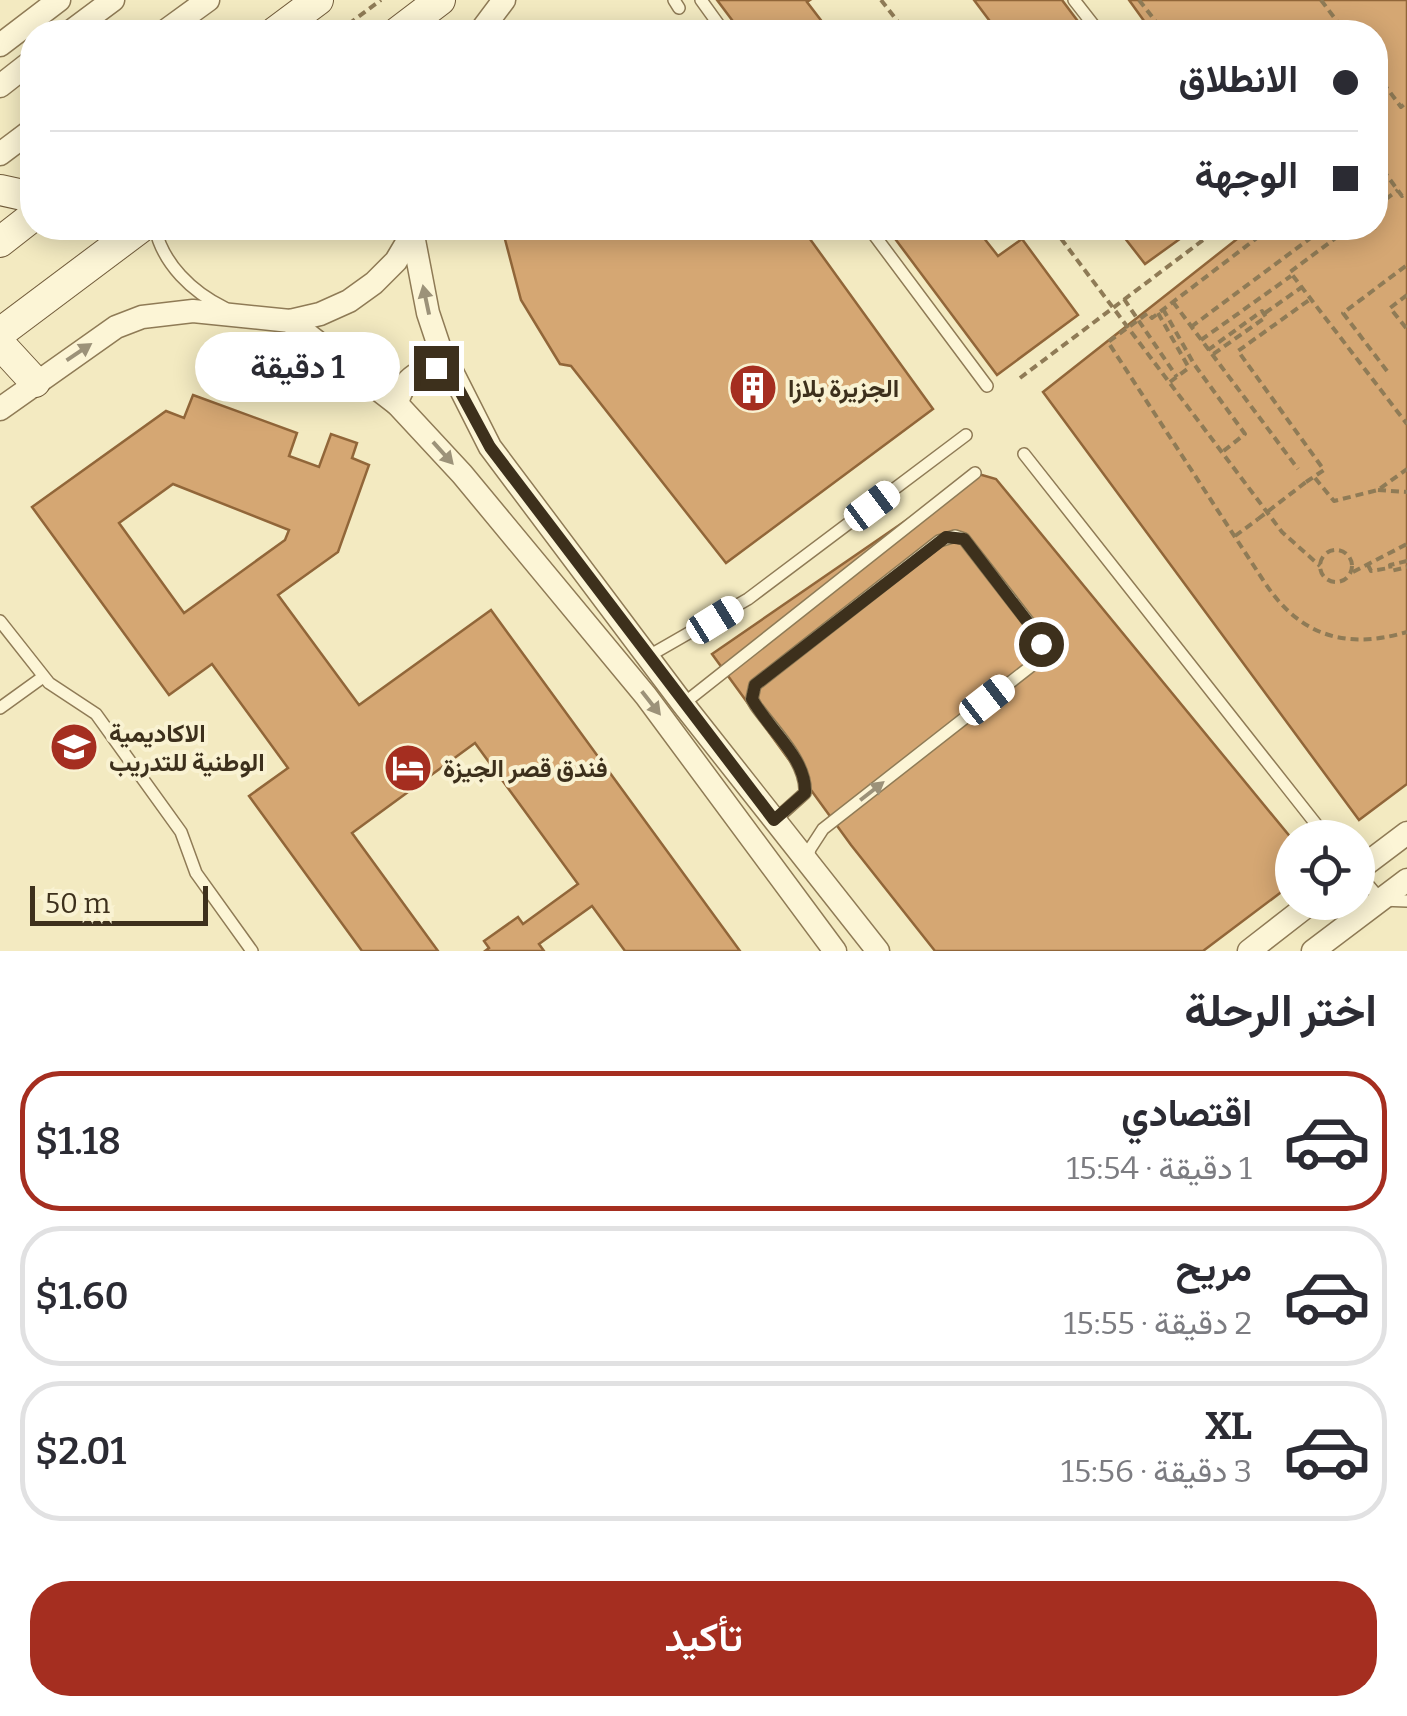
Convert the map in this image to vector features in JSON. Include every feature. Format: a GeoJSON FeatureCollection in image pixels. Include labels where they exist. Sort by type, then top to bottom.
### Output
{"type":"FeatureCollection","features":[{"type":"Feature","properties":{"kind":"street"},"geometry":{"type":"LineString","coordinates":[[33,20],[59,0]]}},
{"type":"Feature","properties":{"kind":"street"},"geometry":{"type":"LineString","coordinates":[[86,20],[114,0]]}},
{"type":"Feature","properties":{"kind":"street"},"geometry":{"type":"LineString","coordinates":[[180,20],[208,0]]}},
{"type":"Feature","properties":{"kind":"street"},"geometry":{"type":"LineString","coordinates":[[291,20],[318,0]]}},
{"type":"Feature","properties":{"kind":"street"},"geometry":{"type":"LineString","coordinates":[[414,20],[440,0]]}},
{"type":"Feature","properties":{"kind":"street"},"geometry":{"type":"LineString","coordinates":[[0,45],[20,30]]}},
{"type":"Feature","properties":{"kind":"street"},"geometry":{"type":"LineString","coordinates":[[0,86],[20,70]]}},
{"type":"Feature","properties":{"kind":"street"},"geometry":{"type":"LineString","coordinates":[[0,242],[20,226]]}},
{"type":"Feature","properties":{"kind":"street"},"geometry":{"type":"LineString","coordinates":[[0,333],[124,240]]}},
{"type":"Feature","properties":{"kind":"street"},"geometry":{"type":"LineString","coordinates":[[0,409],[116,327],[142,317],[193,312],[290,321],[320,314],[349,301],[374,283],[396,261],[409,240]]}},
{"type":"Feature","properties":{"kind":"street"},"geometry":{"type":"LineString","coordinates":[[416,240],[428,313],[448,369],[490,447],[683,704],[878,951]]}},
{"type":"Feature","properties":{"kind":"street"},"geometry":{"type":"LineString","coordinates":[[290,321],[397,404],[462,474],[646,696],[836,951]]}},
{"type":"Feature","properties":{"kind":"street"},"geometry":{"type":"LineString","coordinates":[[0,344],[35,382]]}},
{"type":"Feature","properties":{"kind":"street"},"geometry":{"type":"LineString","coordinates":[[397,404],[414,375],[425,370],[448,369]]}},
{"type":"Feature","properties":{"kind":"street"},"geometry":{"type":"LineString","coordinates":[[755,838],[774,820]]}},
{"type":"Feature","properties":{"kind":"street"},"geometry":{"type":"LineString","coordinates":[[1375,858],[1407,833]]}},
{"type":"Feature","properties":{"kind":"street"},"geometry":{"type":"LineString","coordinates":[[1313,951],[1407,880]]}},
{"type":"Feature","properties":{"kind":"street"},"geometry":{"type":"LineString","coordinates":[[1249,951],[1290,920]]}},
{"type":"Feature","properties":{"kind":"street"},"geometry":{"type":"LineString","coordinates":[[1326,920],[1337,933]]}},
{"type":"Feature","properties":{"kind":"lane"},"geometry":{"type":"LineString","coordinates":[[1074,0],[1090,20]]}},
{"type":"Feature","properties":{"kind":"lane"},"geometry":{"type":"LineString","coordinates":[[159,240],[182,278],[200,296],[244,316]]}},
{"type":"Feature","properties":{"kind":"lane"},"geometry":{"type":"LineString","coordinates":[[878,240],[987,386]]}},
{"type":"Feature","properties":{"kind":"lane"},"geometry":{"type":"LineString","coordinates":[[647,656],[748,599],[966,435]]}},
{"type":"Feature","properties":{"kind":"lane"},"geometry":{"type":"LineString","coordinates":[[1024,454],[1313,820]]}},
{"type":"Feature","properties":{"kind":"lane"},"geometry":{"type":"LineString","coordinates":[[683,704],[976,473]]}},
{"type":"Feature","properties":{"kind":"lane"},"geometry":{"type":"LineString","coordinates":[[774,820],[805,793],[806,783],[799,766],[752,699],[755,685],[939,542],[955,536],[964,539],[1036,633],[1040,654],[1035,663],[823,829],[806,860]]}},
{"type":"Feature","properties":{"kind":"lane"},"geometry":{"type":"LineString","coordinates":[[0,621],[43,677],[100,718],[181,832],[200,879],[252,951]]}},
{"type":"Feature","properties":{"kind":"lane"},"geometry":{"type":"LineString","coordinates":[[0,708],[43,677]]}},
{"type":"Feature","properties":{"kind":"lane"},"geometry":{"type":"LineString","coordinates":[[1375,893],[1380,900],[1407,901]]}},
{"type":"Feature","properties":{"kind":"path"},"geometry":{"type":"LineString","coordinates":[[354,20],[381,0]]}},
{"type":"Feature","properties":{"kind":"path"},"geometry":{"type":"LineString","coordinates":[[881,0],[897,20]]}},
{"type":"Feature","properties":{"kind":"path"},"geometry":{"type":"LineString","coordinates":[[1139,0],[1155,20]]}},
{"type":"Feature","properties":{"kind":"path"},"geometry":{"type":"LineString","coordinates":[[1388,90],[1401,107],[1407,102]]}},
{"type":"Feature","properties":{"kind":"path"},"geometry":{"type":"LineString","coordinates":[[1388,177],[1402,196],[1407,193]]}},
{"type":"Feature","properties":{"kind":"path"},"geometry":{"type":"LineString","coordinates":[[1388,198],[1398,190]]}},
{"type":"Feature","properties":{"kind":"path"},"geometry":{"type":"LineString","coordinates":[[1062,240],[1290,542],[1333,582],[1347,578],[1351,558],[1340,550],[1326,553],[1320,566]]}},
{"type":"Feature","properties":{"kind":"path"},"geometry":{"type":"LineString","coordinates":[[1020,378],[1203,240]]}},
{"type":"Feature","properties":{"kind":"path"},"geometry":{"type":"LineString","coordinates":[[1254,240],[1152,318],[1148,313],[1108,342],[1278,602],[1294,619],[1312,629],[1352,638],[1372,639],[1407,632]]}},
{"type":"Feature","properties":{"kind":"path"},"geometry":{"type":"LineString","coordinates":[[1191,327],[1308,240]]}},
{"type":"Feature","properties":{"kind":"path"},"geometry":{"type":"LineString","coordinates":[[1332,240],[1290,272],[1407,424]]}},
{"type":"Feature","properties":{"kind":"path"},"geometry":{"type":"LineString","coordinates":[[1387,371],[1343,314],[1407,265]]}},
{"type":"Feature","properties":{"kind":"path"},"geometry":{"type":"LineString","coordinates":[[1200,340],[1292,275]]}},
{"type":"Feature","properties":{"kind":"path"},"geometry":{"type":"LineString","coordinates":[[1210,352],[1266,317],[1264,314],[1302,287]]}},
{"type":"Feature","properties":{"kind":"path"},"geometry":{"type":"LineString","coordinates":[[1407,294],[1390,308],[1407,330]]}},
{"type":"Feature","properties":{"kind":"path"},"geometry":{"type":"LineString","coordinates":[[1124,299],[1177,376]]}},
{"type":"Feature","properties":{"kind":"path"},"geometry":{"type":"LineString","coordinates":[[1235,536],[1324,470],[1238,352],[1311,299]]}},
{"type":"Feature","properties":{"kind":"path"},"geometry":{"type":"LineString","coordinates":[[1172,302],[1298,469]]}},
{"type":"Feature","properties":{"kind":"path"},"geometry":{"type":"LineString","coordinates":[[1161,311],[1191,366],[1245,434],[1221,453]]}},
{"type":"Feature","properties":{"kind":"path"},"geometry":{"type":"LineString","coordinates":[[1168,384],[1191,366]]}},
{"type":"Feature","properties":{"kind":"path"},"geometry":{"type":"LineString","coordinates":[[1378,490],[1407,470]]}},
{"type":"Feature","properties":{"kind":"path"},"geometry":{"type":"LineString","coordinates":[[1314,477],[1334,501],[1378,490],[1407,492]]}},
{"type":"Feature","properties":{"kind":"path"},"geometry":{"type":"LineString","coordinates":[[1351,572],[1407,544]]}},
{"type":"Feature","properties":{"kind":"path"},"geometry":{"type":"LineString","coordinates":[[1368,566],[1371,571],[1407,564]]}},
{"type":"Feature","properties":{"kind":"building"},"geometry":{"type":"Polygon","coordinates":[[[717,0],[810,0],[807,2],[821,20],[732,20],[717,0]]]}},
{"type":"Feature","properties":{"kind":"building"},"geometry":{"type":"Polygon","coordinates":[[[974,0],[1062,0],[1077,20],[989,20],[974,0]]]}},
{"type":"Feature","properties":{"kind":"building"},"geometry":{"type":"Polygon","coordinates":[[[1129,0],[1407,0],[1407,784],[1359,820],[1043,392],[1236,240],[1388,240],[1388,20],[1143,20],[1129,0]]]}},
{"type":"Feature","properties":{"kind":"building","name":"الجزيرة بلازا"},"geometry":{"type":"Polygon","coordinates":[[[505,240],[811,240],[933,409],[726,563],[571,366],[560,364],[521,300],[505,240]]]}},
{"type":"Feature","properties":{"kind":"building"},"geometry":{"type":"Polygon","coordinates":[[[896,240],[985,240],[998,256],[1023,240],[1078,315],[997,375],[896,240]]]}},
{"type":"Feature","properties":{"kind":"building"},"geometry":{"type":"Polygon","coordinates":[[[1126,240],[1178,240],[1145,264],[1126,240]]]}},
{"type":"Feature","properties":{"kind":"building"},"geometry":{"type":"Polygon","coordinates":[[[193,395],[297,433],[289,456],[319,467],[331,434],[357,443],[352,458],[369,465],[338,552],[278,595],[359,705],[491,610],[740,951],[625,951],[592,906],[539,944],[544,951],[485,951],[489,948],[484,941],[518,917],[523,924],[578,884],[475,743],[352,833],[438,951],[362,951],[249,796],[288,768],[212,664],[169,695],[32,507],[166,411],[184,418],[193,395]],[[173,484],[119,523],[184,613],[285,540],[289,530],[173,484]]]}},
{"type":"Feature","properties":{"kind":"building"},"geometry":{"type":"Polygon","coordinates":[[[975,473],[996,479],[1276,820],[1275,897],[1203,951],[935,951],[851,845],[712,654],[975,473]]]}},
{"type":"Feature","properties":{"kind":"place","name":"الجزيرة بلازا"},"geometry":{"type":"Point","coordinates":[753,388]}},
{"type":"Feature","properties":{"kind":"place","name":"الاكاديمية الوطنية للتدريب"},"geometry":{"type":"Point","coordinates":[74,747]}},
{"type":"Feature","properties":{"kind":"place","name":"فندق قصر الجيزة"},"geometry":{"type":"Point","coordinates":[408,768]}},
{"type":"Feature","properties":{"kind":"route"},"geometry":{"type":"LineString","coordinates":[[436,368],[448,369],[490,447],[774,820],[805,793],[806,783],[799,766],[752,699],[755,685],[946,537],[964,539],[1041,644]]}}]}
